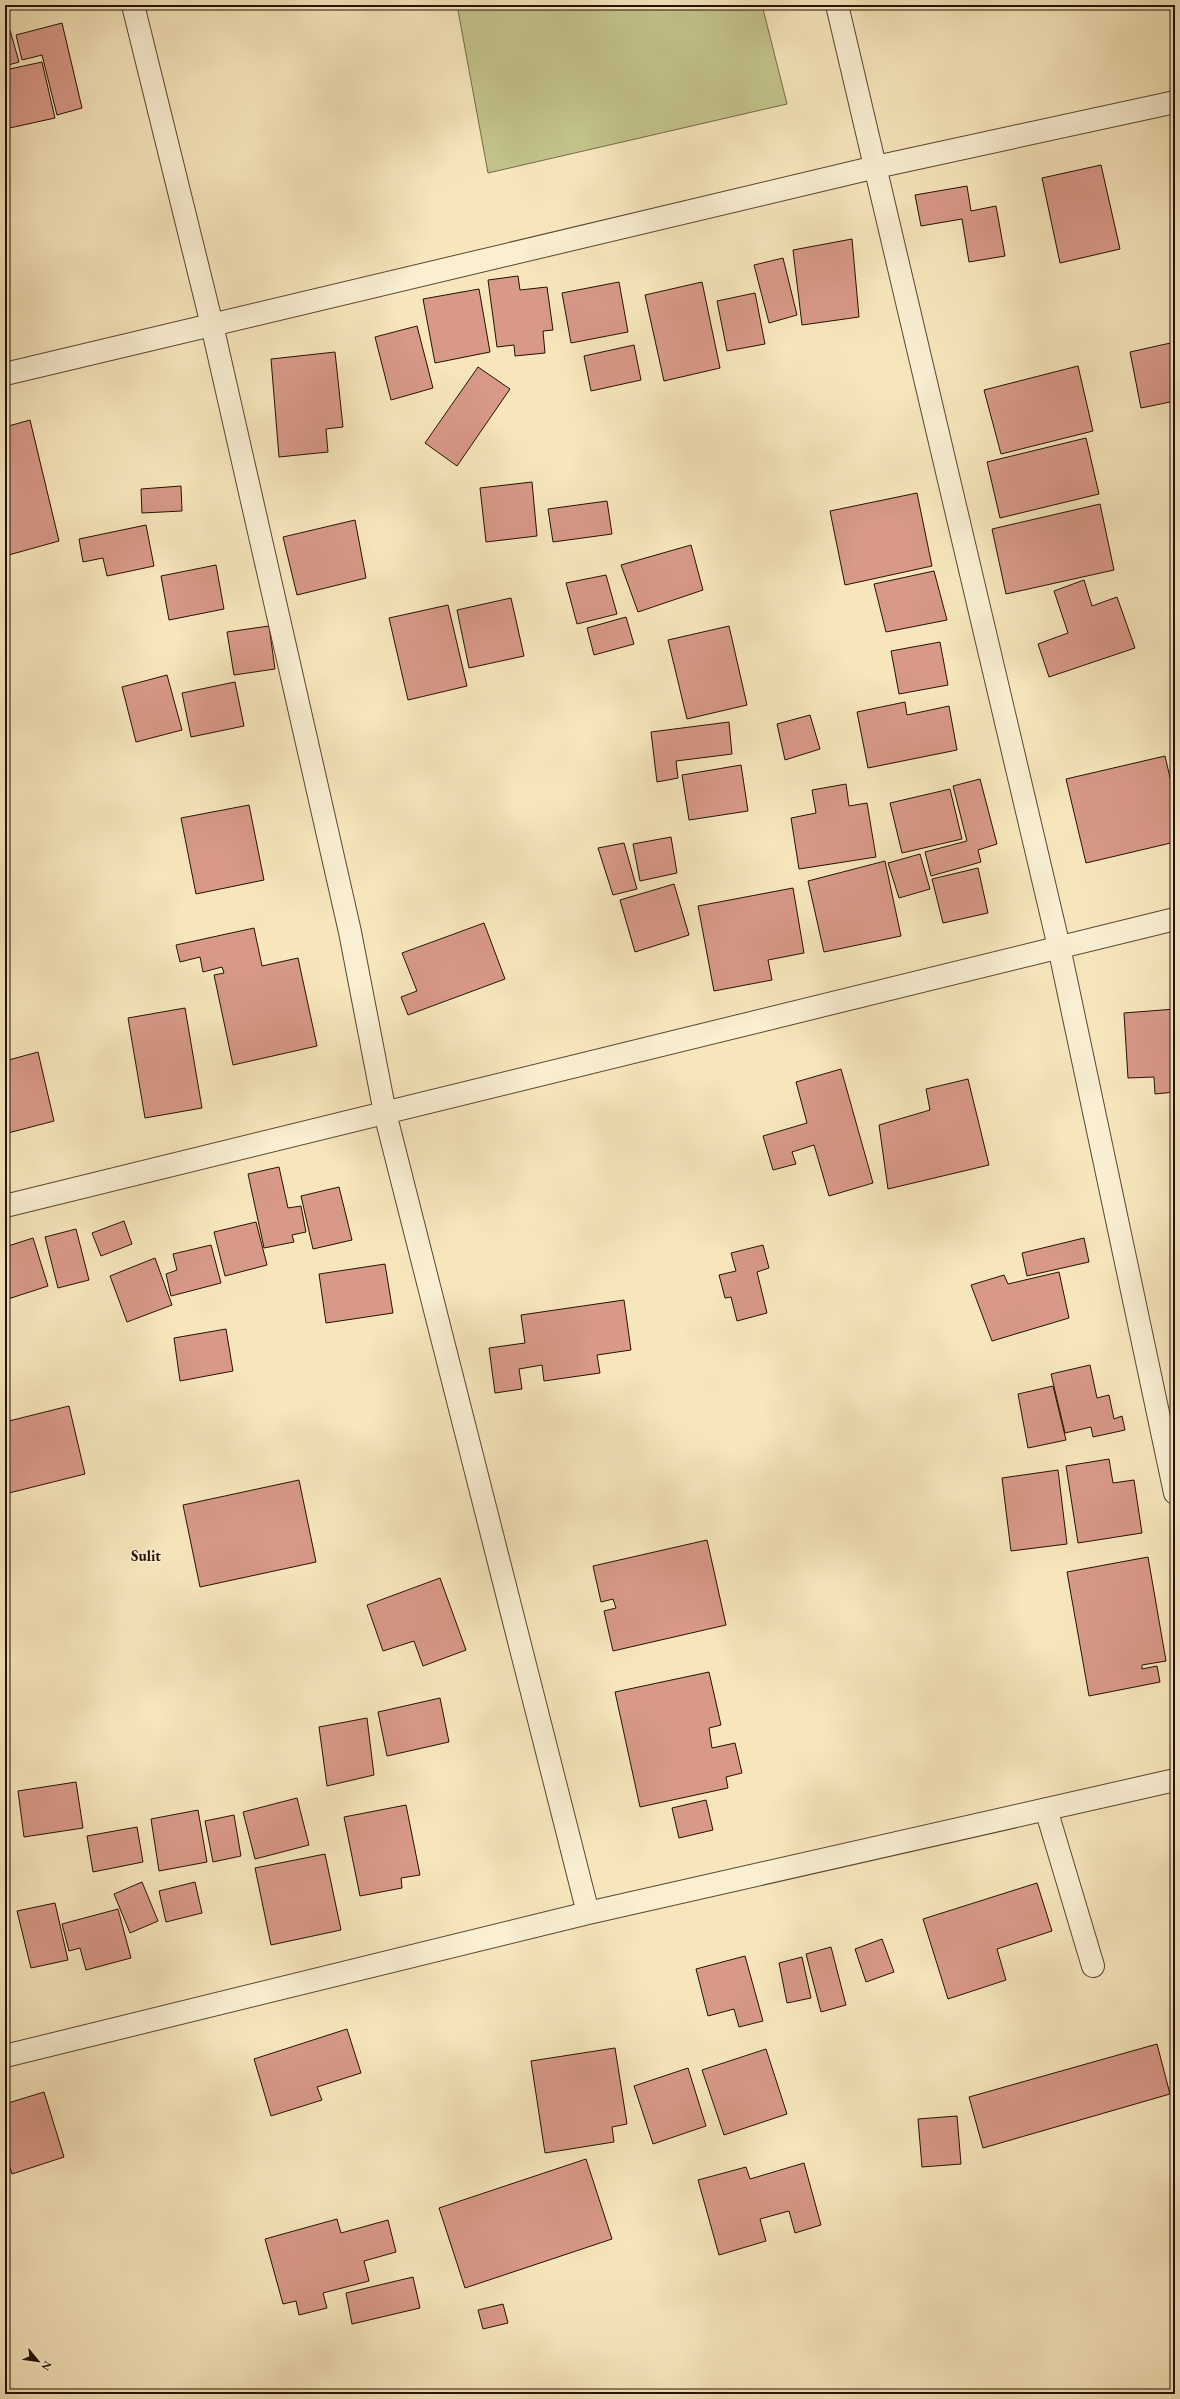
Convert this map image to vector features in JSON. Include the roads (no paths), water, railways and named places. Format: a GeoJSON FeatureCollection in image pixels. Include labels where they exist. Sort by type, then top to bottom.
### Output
{"type":"FeatureCollection","features":[{"type":"Feature","properties":{"kind":"street"},"geometry":{"type":"LineString","coordinates":[[133,5],[212,325],[350,932],[385,1114],[588,1913]]}},
{"type":"Feature","properties":{"kind":"street"},"geometry":{"type":"LineString","coordinates":[[837,5],[1058,947],[1175,1493]]}},
{"type":"Feature","properties":{"kind":"street"},"geometry":{"type":"LineString","coordinates":[[5,374],[876,167],[1175,102]]}},
{"type":"Feature","properties":{"kind":"street"},"geometry":{"type":"LineString","coordinates":[[5,1206],[1175,919]]}},
{"type":"Feature","properties":{"kind":"street"},"geometry":{"type":"LineString","coordinates":[[5,2056],[588,1913],[1175,1780]]}},
{"type":"Feature","properties":{"kind":"street"},"geometry":{"type":"LineString","coordinates":[[1046,1809],[1093,1966]]}},
{"type":"Feature","properties":{"kind":"district","name":"Sulit"},"geometry":{"type":"Point","coordinates":[146,1555]}}]}
